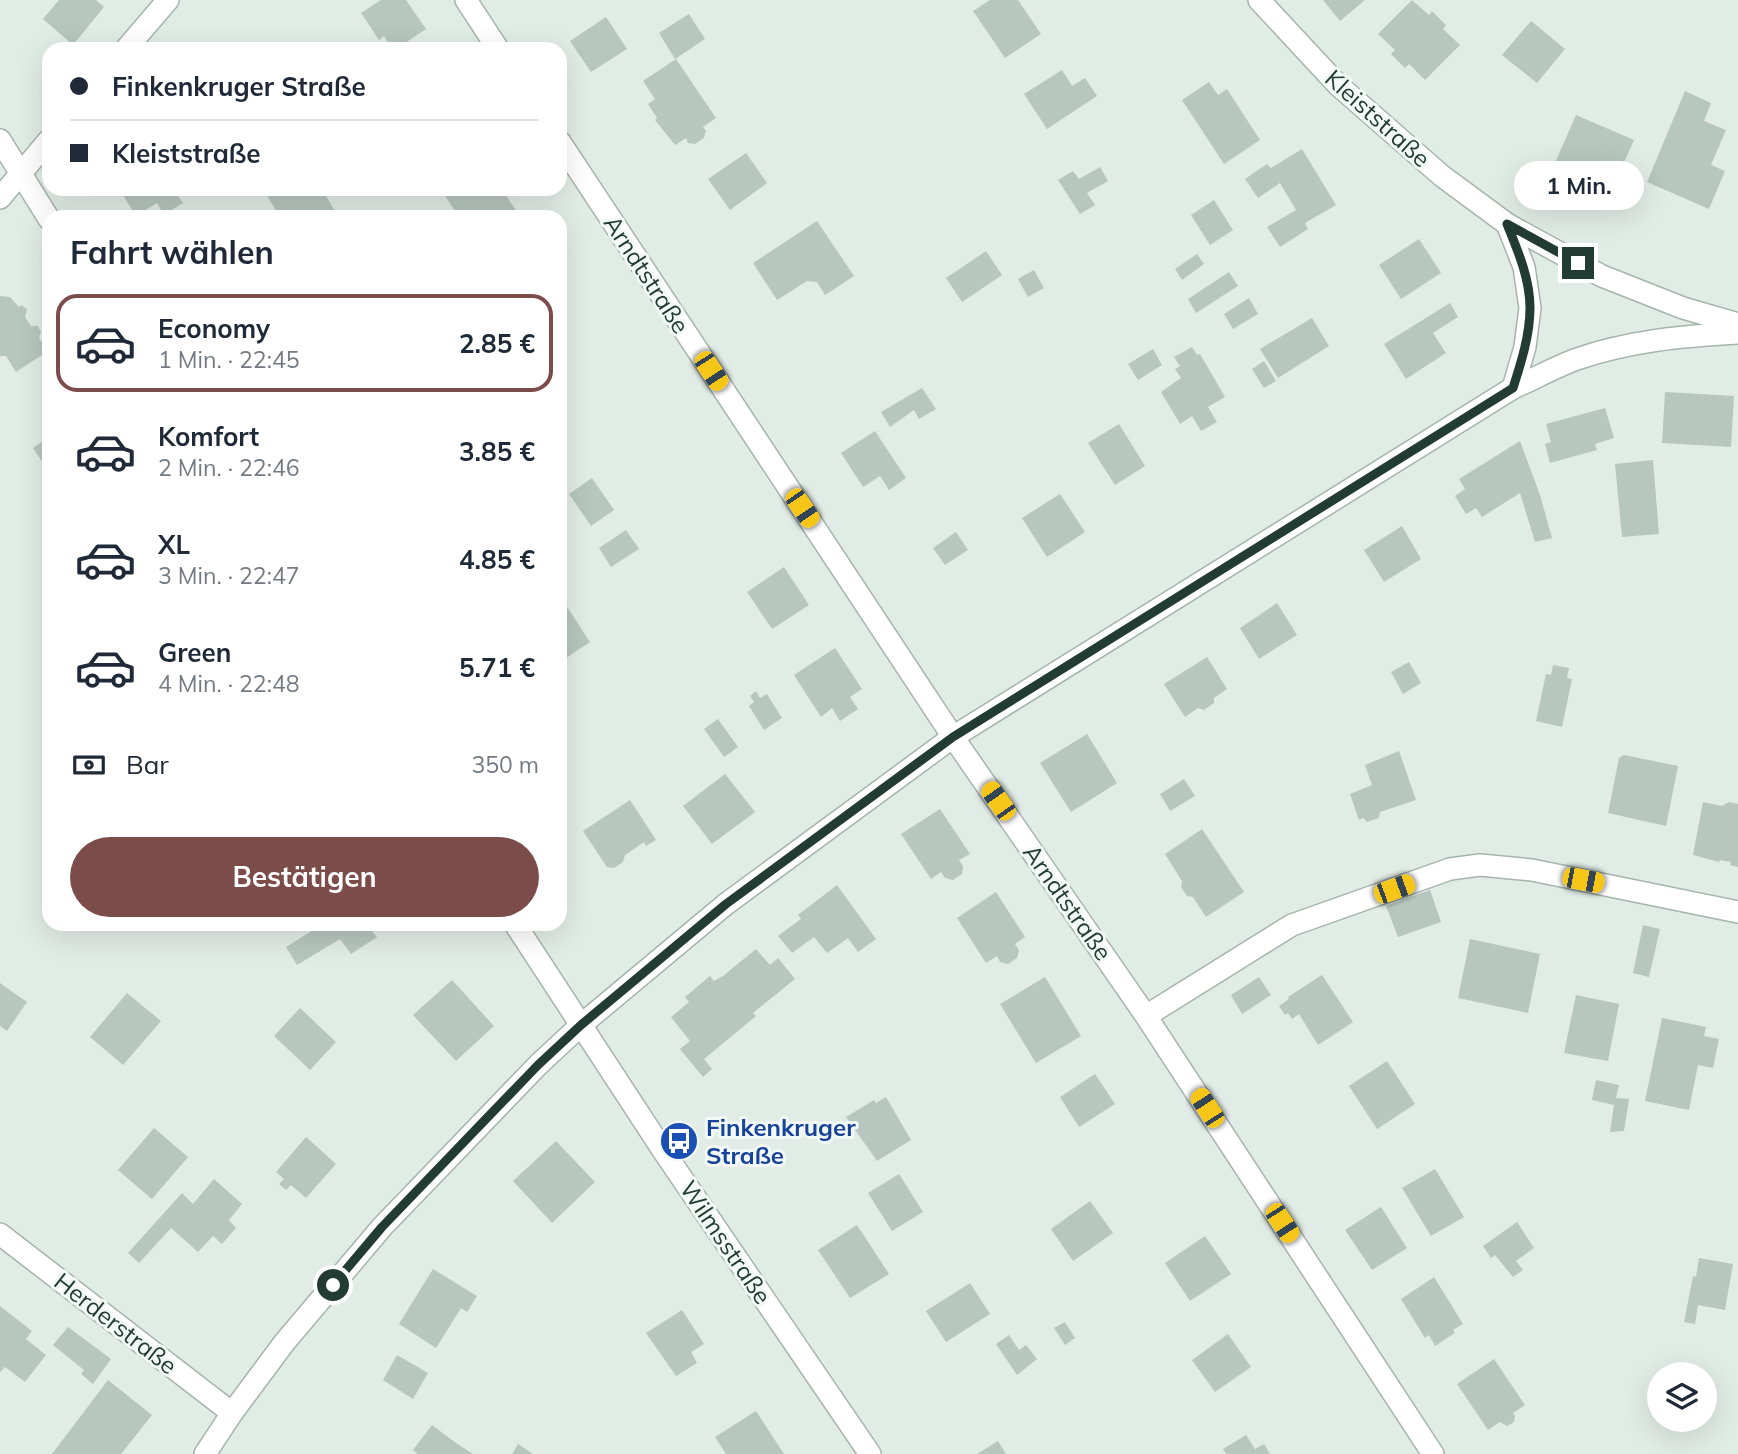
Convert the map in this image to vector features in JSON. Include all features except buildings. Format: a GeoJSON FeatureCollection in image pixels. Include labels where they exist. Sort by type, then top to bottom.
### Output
{"type":"FeatureCollection","features":[{"type":"Feature","properties":{"kind":"street"},"geometry":{"type":"LineString","coordinates":[[132,42],[167,0]]}},
{"type":"Feature","properties":{"kind":"street"},"geometry":{"type":"LineString","coordinates":[[466,0],[493,42]]}},
{"type":"Feature","properties":{"kind":"street","name":"Kleiststraße"},"geometry":{"type":"LineString","coordinates":[[1259,0],[1338,85],[1442,176],[1507,224],[1602,276],[1683,308],[1738,324]]}},
{"type":"Feature","properties":{"kind":"street"},"geometry":{"type":"LineString","coordinates":[[0,140],[43,210]]}},
{"type":"Feature","properties":{"kind":"street"},"geometry":{"type":"LineString","coordinates":[[0,198],[42,148]]}},
{"type":"Feature","properties":{"kind":"street","name":"Arndtstraße"},"geometry":{"type":"LineString","coordinates":[[567,153],[953,737],[1146,1016],[1433,1454]]}},
{"type":"Feature","properties":{"kind":"street"},"geometry":{"type":"LineString","coordinates":[[1507,224],[1524,267],[1530,308],[1525,347],[1513,388]]}},
{"type":"Feature","properties":{"kind":"street"},"geometry":{"type":"LineString","coordinates":[[205,1454],[284,1343],[382,1227],[538,1065],[581,1025],[726,904],[953,737],[1513,388],[1576,359],[1632,343],[1738,333]]}},
{"type":"Feature","properties":{"kind":"street"},"geometry":{"type":"LineString","coordinates":[[1146,1016],[1292,925],[1450,869],[1480,865],[1532,870],[1738,912]]}},
{"type":"Feature","properties":{"kind":"street","name":"Wilmsstraße"},"geometry":{"type":"LineString","coordinates":[[520,931],[664,1152],[870,1454]]}},
{"type":"Feature","properties":{"kind":"street","name":"Herderstraße"},"geometry":{"type":"LineString","coordinates":[[0,1234],[232,1413]]}},
{"type":"Feature","properties":{"kind":"place","name":"Finkenkruger Straße"},"geometry":{"type":"Point","coordinates":[679,1141]}},
{"type":"Feature","properties":{"kind":"route"},"geometry":{"type":"LineString","coordinates":[[333,1285],[382,1227],[538,1065],[581,1025],[726,904],[953,737],[1513,388],[1525,347],[1530,308],[1524,267],[1507,224],[1578,263]]}}]}
